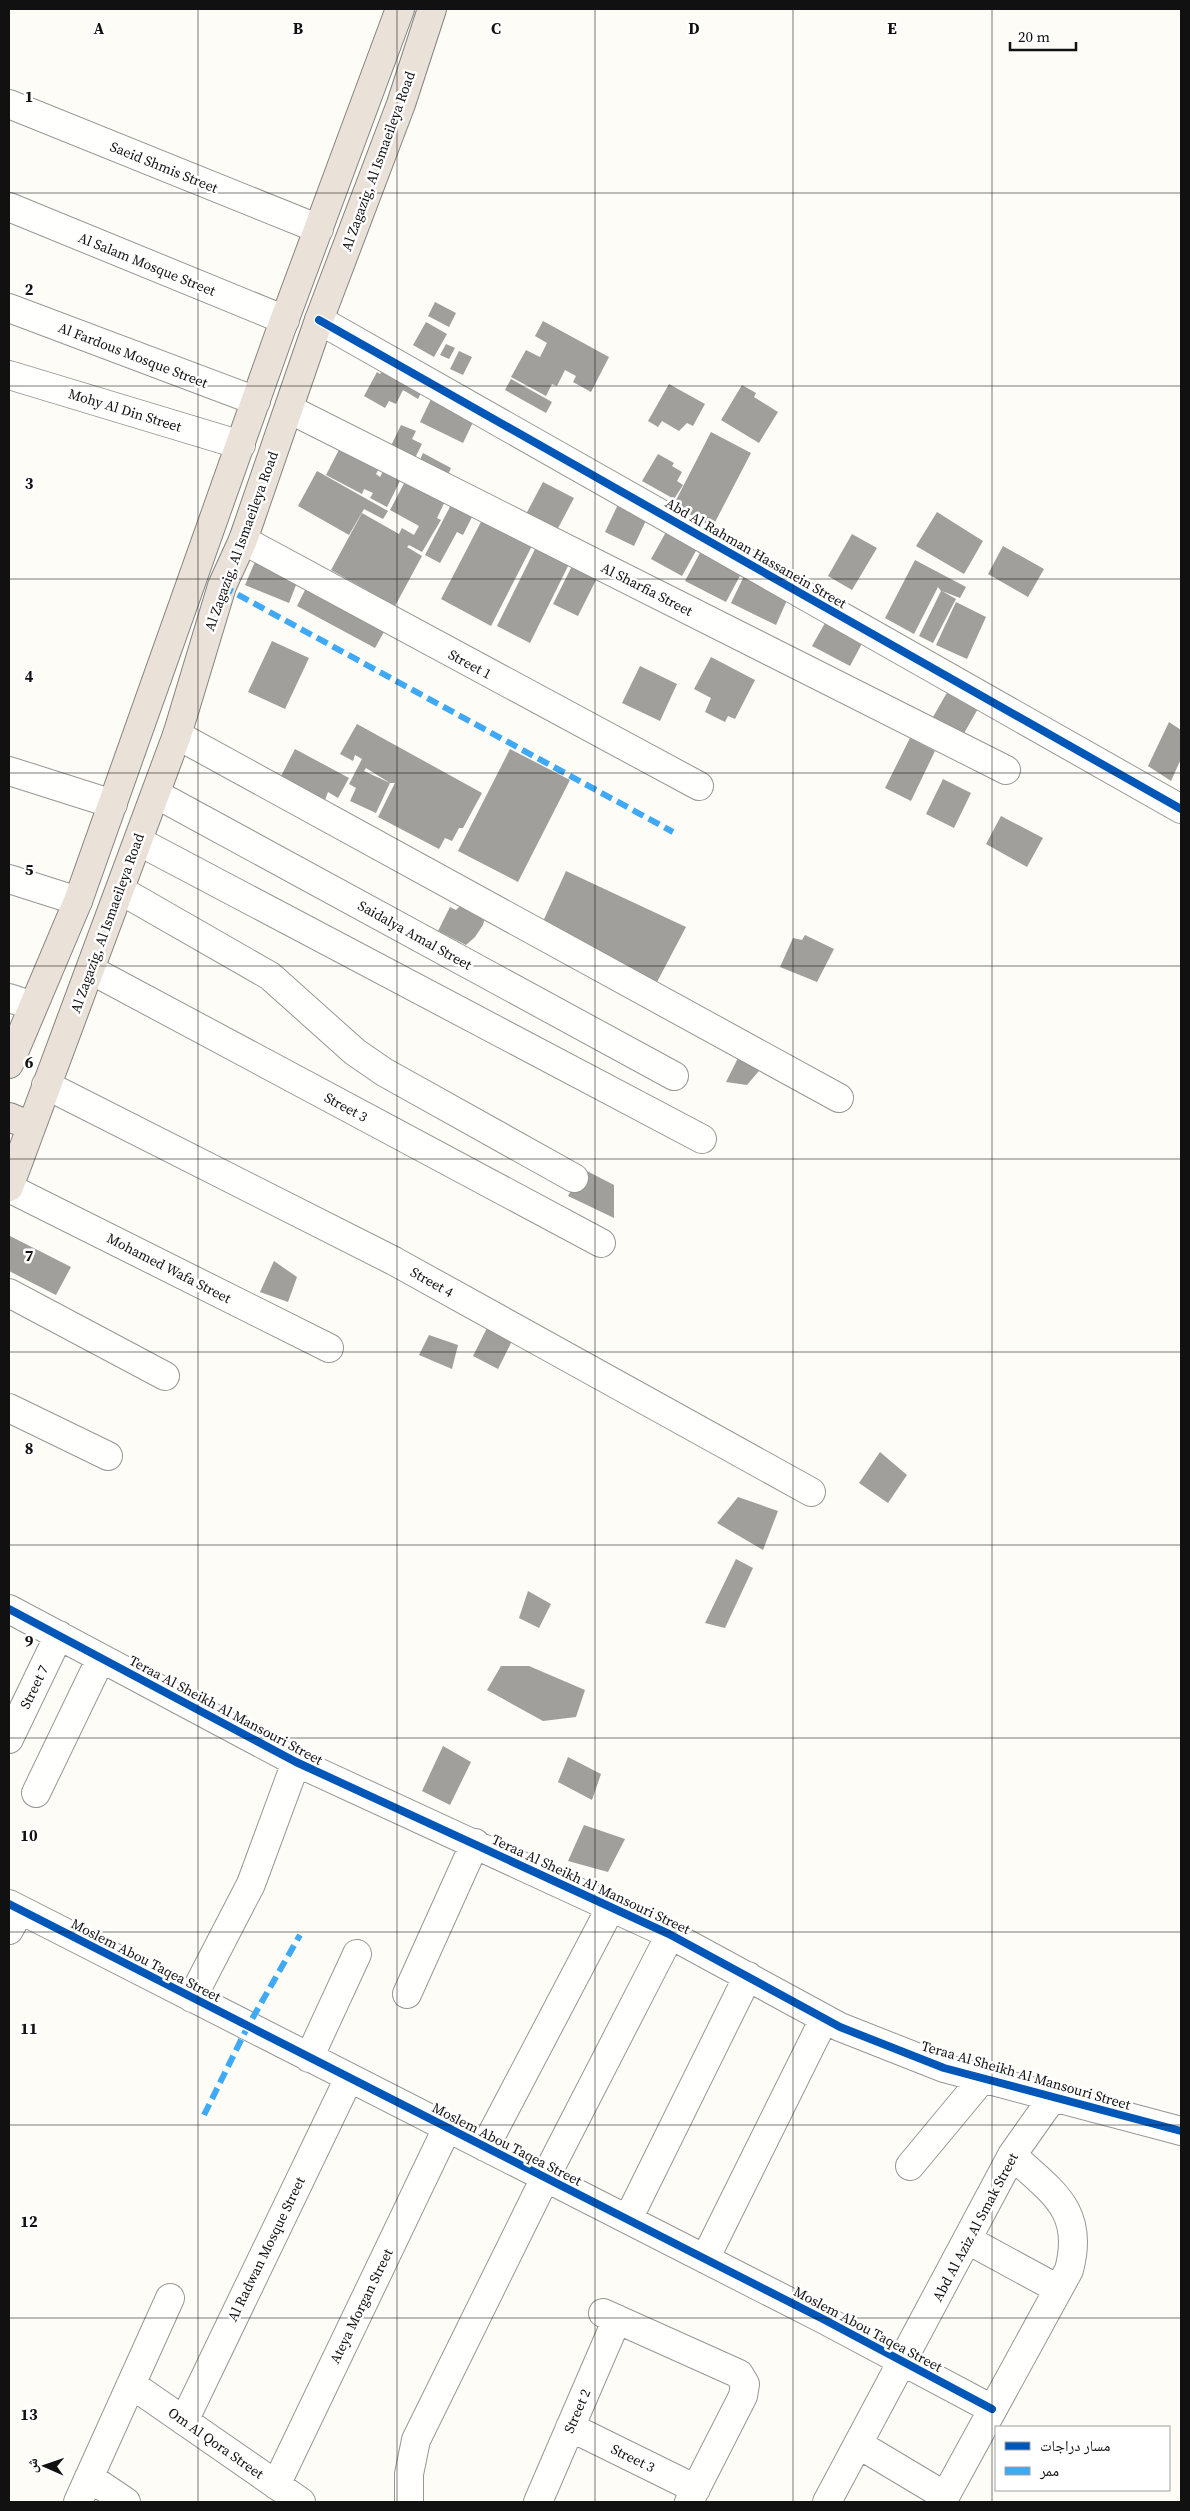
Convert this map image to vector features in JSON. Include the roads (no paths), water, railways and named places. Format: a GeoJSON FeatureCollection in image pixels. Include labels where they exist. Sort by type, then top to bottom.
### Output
{"type":"FeatureCollection","features":[{"type":"Feature","properties":{"kind":"highway"},"geometry":{"type":"LineString","coordinates":[[9,1064],[22,1031],[21,1002],[78,901],[285,320],[400,9]]}},
{"type":"Feature","properties":{"kind":"highway","name":"Al Zagazig, Al Ismaeileya Road"},"geometry":{"type":"LineString","coordinates":[[9,1187],[20,1122],[46,1085],[91,970],[177,735],[222,586],[243,540],[319,320],[401,104],[432,9]]}},
{"type":"Feature","properties":{"kind":"highway"},"geometry":{"type":"LineString","coordinates":[[22,1031],[59,1051]]}},
{"type":"Feature","properties":{"kind":"street","name":"Saeid Shmis Street"},"geometry":{"type":"LineString","coordinates":[[9,104],[319,229]]}},
{"type":"Feature","properties":{"kind":"street","name":"Al Salam Mosque Street"},"geometry":{"type":"LineString","coordinates":[[9,207],[285,320]]}},
{"type":"Feature","properties":{"kind":"street","name":"Al Fardous Mosque Street"},"geometry":{"type":"LineString","coordinates":[[9,308],[256,401]]}},
{"type":"Feature","properties":{"kind":"street","name":"Abd Al Rahman Hassanein Street"},"geometry":{"type":"LineString","coordinates":[[319,320],[1181,809]]}},
{"type":"Feature","properties":{"kind":"street","name":"Mohy Al Din Street"},"geometry":{"type":"LineString","coordinates":[[9,375],[241,444]]}},
{"type":"Feature","properties":{"kind":"street","name":"Al Sharfia Street"},"geometry":{"type":"LineString","coordinates":[[288,409],[1006,770]]}},
{"type":"Feature","properties":{"kind":"street","name":"Street 1"},"geometry":{"type":"LineString","coordinates":[[243,540],[699,786]]}},
{"type":"Feature","properties":{"kind":"street"},"geometry":{"type":"LineString","coordinates":[[177,735],[839,1098]]}},
{"type":"Feature","properties":{"kind":"street"},"geometry":{"type":"LineString","coordinates":[[9,771],[113,804]]}},
{"type":"Feature","properties":{"kind":"street","name":"Saidalya Amal Street"},"geometry":{"type":"LineString","coordinates":[[156,794],[674,1076]]}},
{"type":"Feature","properties":{"kind":"street"},"geometry":{"type":"LineString","coordinates":[[138,841],[702,1139]]}},
{"type":"Feature","properties":{"kind":"street"},"geometry":{"type":"LineString","coordinates":[[9,879],[78,901]]}},
{"type":"Feature","properties":{"kind":"street"},"geometry":{"type":"LineString","coordinates":[[120,890],[270,976],[355,1052],[384,1072],[574,1178]]}},
{"type":"Feature","properties":{"kind":"street","name":"Street 3"},"geometry":{"type":"LineString","coordinates":[[91,970],[601,1243]]}},
{"type":"Feature","properties":{"kind":"street","name":"Street 4"},"geometry":{"type":"LineString","coordinates":[[46,1085],[394,1261],[811,1492]]}},
{"type":"Feature","properties":{"kind":"street","name":"Mohamed Wafa Street"},"geometry":{"type":"LineString","coordinates":[[9,1187],[329,1348]]}},
{"type":"Feature","properties":{"kind":"street"},"geometry":{"type":"LineString","coordinates":[[9,1293],[165,1376]]}},
{"type":"Feature","properties":{"kind":"street"},"geometry":{"type":"LineString","coordinates":[[9,1408],[108,1456]]}},
{"type":"Feature","properties":{"kind":"street","name":"Teraa Al Sheikh Al Mansouri Street"},"geometry":{"type":"LineString","coordinates":[[9,1609],[296,1762],[475,1843],[670,1935],[824,2019],[888,2047],[944,2068],[1181,2131]]}},
{"type":"Feature","properties":{"kind":"street","name":"Street 7"},"geometry":{"type":"LineString","coordinates":[[9,1739],[59,1635]]}},
{"type":"Feature","properties":{"kind":"street"},"geometry":{"type":"LineString","coordinates":[[36,1793],[101,1658]]}},
{"type":"Feature","properties":{"kind":"street"},"geometry":{"type":"LineString","coordinates":[[192,1998],[251,1884],[296,1762]]}},
{"type":"Feature","properties":{"kind":"street"},"geometry":{"type":"LineString","coordinates":[[407,1994],[475,1843]]}},
{"type":"Feature","properties":{"kind":"street"},"geometry":{"type":"LineString","coordinates":[[485,2147],[611,1907]]}},
{"type":"Feature","properties":{"kind":"street","name":"Moslem Abou Taqea Street"},"geometry":{"type":"LineString","coordinates":[[12,1915],[192,1998],[705,2259],[992,2409]]}},
{"type":"Feature","properties":{"kind":"street"},"geometry":{"type":"LineString","coordinates":[[409,2502],[409,2474],[416,2440],[545,2178],[670,1935]]}},
{"type":"Feature","properties":{"kind":"street"},"geometry":{"type":"LineString","coordinates":[[309,2058],[357,1954]]}},
{"type":"Feature","properties":{"kind":"street"},"geometry":{"type":"LineString","coordinates":[[628,2220],[748,1976]]}},
{"type":"Feature","properties":{"kind":"street"},"geometry":{"type":"LineString","coordinates":[[705,2259],[824,2019]]}},
{"type":"Feature","properties":{"kind":"street","name":"Al Radwan Mosque Street"},"geometry":{"type":"LineString","coordinates":[[184,2421],[349,2078]]}},
{"type":"Feature","properties":{"kind":"street"},"geometry":{"type":"LineString","coordinates":[[910,2166],[983,2078]]}},
{"type":"Feature","properties":{"kind":"street","name":"Abd Al Aziz Al Smak Street"},"geometry":{"type":"LineString","coordinates":[[827,2502],[1012,2155],[1052,2097]]}},
{"type":"Feature","properties":{"kind":"street","name":"Ateya Morgan Street"},"geometry":{"type":"LineString","coordinates":[[276,2485],[447,2128]]}},
{"type":"Feature","properties":{"kind":"street"},"geometry":{"type":"LineString","coordinates":[[858,2444],[943,2499],[1058,2290],[1071,2264],[1074,2250],[1074,2230],[1067,2211],[1055,2195],[1012,2155]]}},
{"type":"Feature","properties":{"kind":"street"},"geometry":{"type":"LineString","coordinates":[[968,2240],[1058,2290]]}},
{"type":"Feature","properties":{"kind":"street"},"geometry":{"type":"LineString","coordinates":[[78,2502],[170,2298]]}},
{"type":"Feature","properties":{"kind":"street","name":"Street 2"},"geometry":{"type":"LineString","coordinates":[[538,2502],[570,2427],[610,2316],[739,2374],[745,2384],[743,2396],[693,2496]]}},
{"type":"Feature","properties":{"kind":"street","name":"Om Al Qora Street"},"geometry":{"type":"LineString","coordinates":[[131,2384],[301,2502]]}},
{"type":"Feature","properties":{"kind":"street","name":"Street 3"},"geometry":{"type":"LineString","coordinates":[[570,2427],[693,2496]]}},
{"type":"Feature","properties":{"kind":"street"},"geometry":{"type":"LineString","coordinates":[[89,2477],[126,2502]]}}]}
